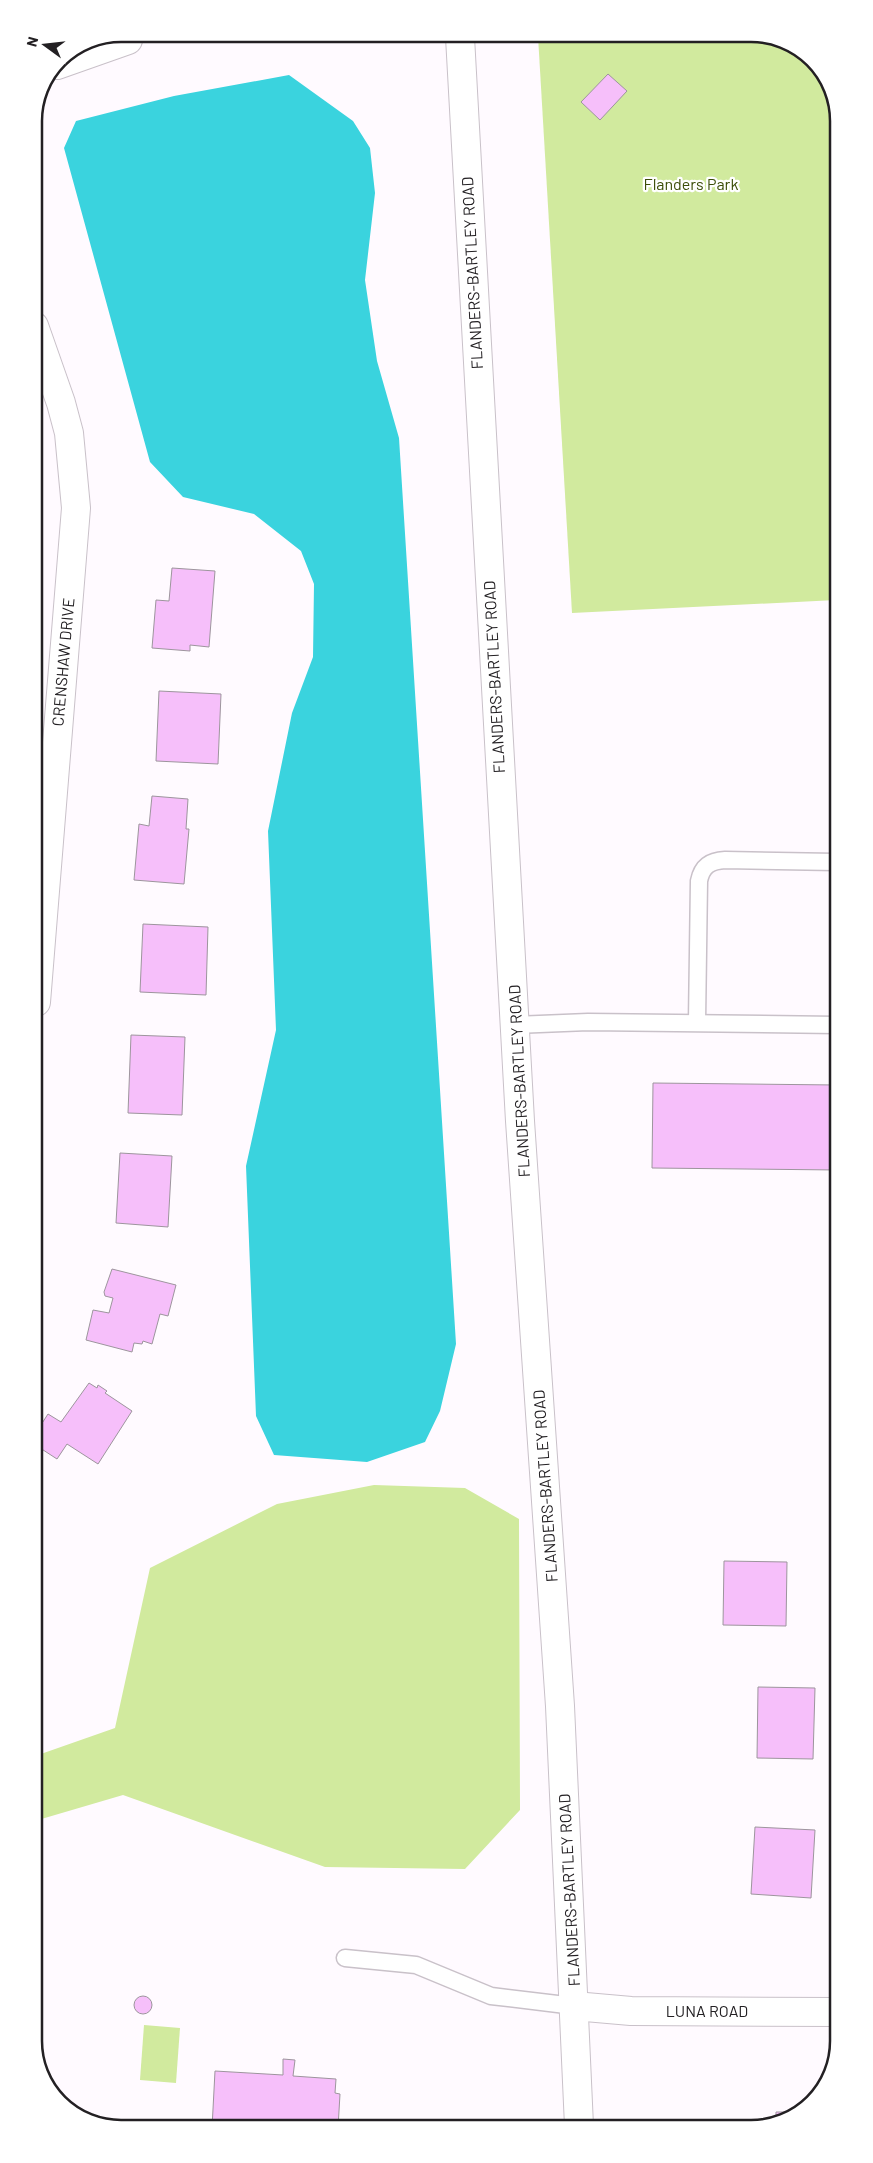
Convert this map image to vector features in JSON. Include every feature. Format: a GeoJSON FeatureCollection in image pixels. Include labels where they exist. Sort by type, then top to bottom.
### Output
{"type":"FeatureCollection","features":[{"type":"Feature","properties":{"kind":"street"},"geometry":{"type":"LineString","coordinates":[[73,59],[122,42]]}},
{"type":"Feature","properties":{"kind":"street","name":"FLANDERS-BARTLEY ROAD"},"geometry":{"type":"LineString","coordinates":[[460,43],[497,725],[560,1706],[579,2120]]}},
{"type":"Feature","properties":{"kind":"street","name":"CRENSHAW DRIVE"},"geometry":{"type":"LineString","coordinates":[[43,351],[61,403],[69,433],[76,508],[43,921]]}},
{"type":"Feature","properties":{"kind":"street","name":"LUNA ROAD"},"geometry":{"type":"LineString","coordinates":[[574,2006],[631,2011],[830,2012]]}},
{"type":"Feature","properties":{"kind":"lane"},"geometry":{"type":"LineString","coordinates":[[696,1022],[699,881],[705,866],[710,862],[725,860],[830,862]]}},
{"type":"Feature","properties":{"kind":"lane"},"geometry":{"type":"LineString","coordinates":[[515,1025],[588,1022],[830,1025]]}},
{"type":"Feature","properties":{"kind":"lane"},"geometry":{"type":"LineString","coordinates":[[345,1958],[416,1964],[491,1996],[574,2006]]}},
{"type":"Feature","properties":{"kind":"green space","name":"Flanders Park"},"geometry":{"type":"Polygon","coordinates":[[[538,43],[757,43],[782,48],[800,59],[811,69],[822,86],[830,111],[830,600],[572,613],[538,43]]]}},
{"type":"Feature","properties":{"kind":"green space"},"geometry":{"type":"Polygon","coordinates":[[[374,1485],[465,1488],[519,1519],[520,1810],[465,1869],[325,1867],[123,1795],[42,1819],[42,1754],[115,1728],[150,1568],[277,1504],[374,1485]]]}},
{"type":"Feature","properties":{"kind":"green space"},"geometry":{"type":"Polygon","coordinates":[[[144,2025],[180,2028],[176,2083],[140,2080],[144,2025]]]}},
{"type":"Feature","properties":{"kind":"water"},"geometry":{"type":"Polygon","coordinates":[[[289,75],[353,121],[370,148],[375,193],[365,280],[377,361],[399,438],[456,1344],[440,1411],[425,1442],[367,1462],[274,1455],[256,1416],[246,1166],[276,1030],[268,831],[292,713],[313,657],[314,584],[301,551],[254,514],[183,497],[150,462],[64,148],[76,121],[174,96],[289,75]]]}},
{"type":"Feature","properties":{"kind":"building"},"geometry":{"type":"Polygon","coordinates":[[[608,74],[627,91],[600,120],[581,102],[608,74]]]}},
{"type":"Feature","properties":{"kind":"building"},"geometry":{"type":"Polygon","coordinates":[[[172,568],[215,571],[209,647],[190,645],[190,651],[152,648],[156,600],[169,601],[172,568]]]}},
{"type":"Feature","properties":{"kind":"building"},"geometry":{"type":"Polygon","coordinates":[[[159,691],[221,694],[218,764],[156,761],[159,691]]]}},
{"type":"Feature","properties":{"kind":"building"},"geometry":{"type":"Polygon","coordinates":[[[152,796],[188,799],[186,829],[189,829],[184,884],[134,880],[139,824],[149,826],[152,796]]]}},
{"type":"Feature","properties":{"kind":"building"},"geometry":{"type":"Polygon","coordinates":[[[143,924],[208,927],[206,995],[140,992],[143,924]]]}},
{"type":"Feature","properties":{"kind":"building"},"geometry":{"type":"Polygon","coordinates":[[[131,1035],[185,1037],[182,1115],[128,1113],[131,1035]]]}},
{"type":"Feature","properties":{"kind":"building"},"geometry":{"type":"Polygon","coordinates":[[[653,1083],[830,1085],[830,1170],[652,1168],[653,1083]]]}},
{"type":"Feature","properties":{"kind":"building"},"geometry":{"type":"Polygon","coordinates":[[[120,1153],[172,1156],[168,1227],[116,1223],[120,1153]]]}},
{"type":"Feature","properties":{"kind":"building"},"geometry":{"type":"Polygon","coordinates":[[[112,1269],[176,1285],[168,1316],[160,1314],[152,1344],[143,1341],[142,1344],[134,1343],[132,1352],[86,1340],[93,1310],[109,1313],[113,1298],[105,1296],[104,1292],[112,1269]]]}},
{"type":"Feature","properties":{"kind":"building"},"geometry":{"type":"Polygon","coordinates":[[[89,1383],[97,1388],[98,1385],[107,1391],[105,1393],[132,1411],[98,1464],[67,1444],[57,1459],[42,1449],[42,1423],[48,1414],[61,1422],[89,1383]]]}},
{"type":"Feature","properties":{"kind":"building"},"geometry":{"type":"Polygon","coordinates":[[[724,1561],[787,1562],[786,1626],[723,1625],[724,1561]]]}},
{"type":"Feature","properties":{"kind":"building"},"geometry":{"type":"Polygon","coordinates":[[[758,1687],[815,1688],[813,1759],[757,1758],[758,1687]]]}},
{"type":"Feature","properties":{"kind":"building"},"geometry":{"type":"Polygon","coordinates":[[[755,1827],[815,1830],[811,1898],[751,1894],[755,1827]]]}},
{"type":"Feature","properties":{"kind":"building"},"geometry":{"type":"Polygon","coordinates":[[[139,1996],[147,1996],[152,2001],[150,2012],[139,2014],[134,2009],[134,2001],[139,1996]]]}},
{"type":"Feature","properties":{"kind":"building"},"geometry":{"type":"Polygon","coordinates":[[[283,2059],[295,2060],[293,2076],[336,2079],[335,2093],[340,2094],[338,2120],[212,2120],[215,2071],[283,2075],[283,2059]]]}},
{"type":"Feature","properties":{"kind":"building"},"geometry":{"type":"Polygon","coordinates":[[[776,2112],[787,2112],[777,2116],[776,2112]]]}}]}
